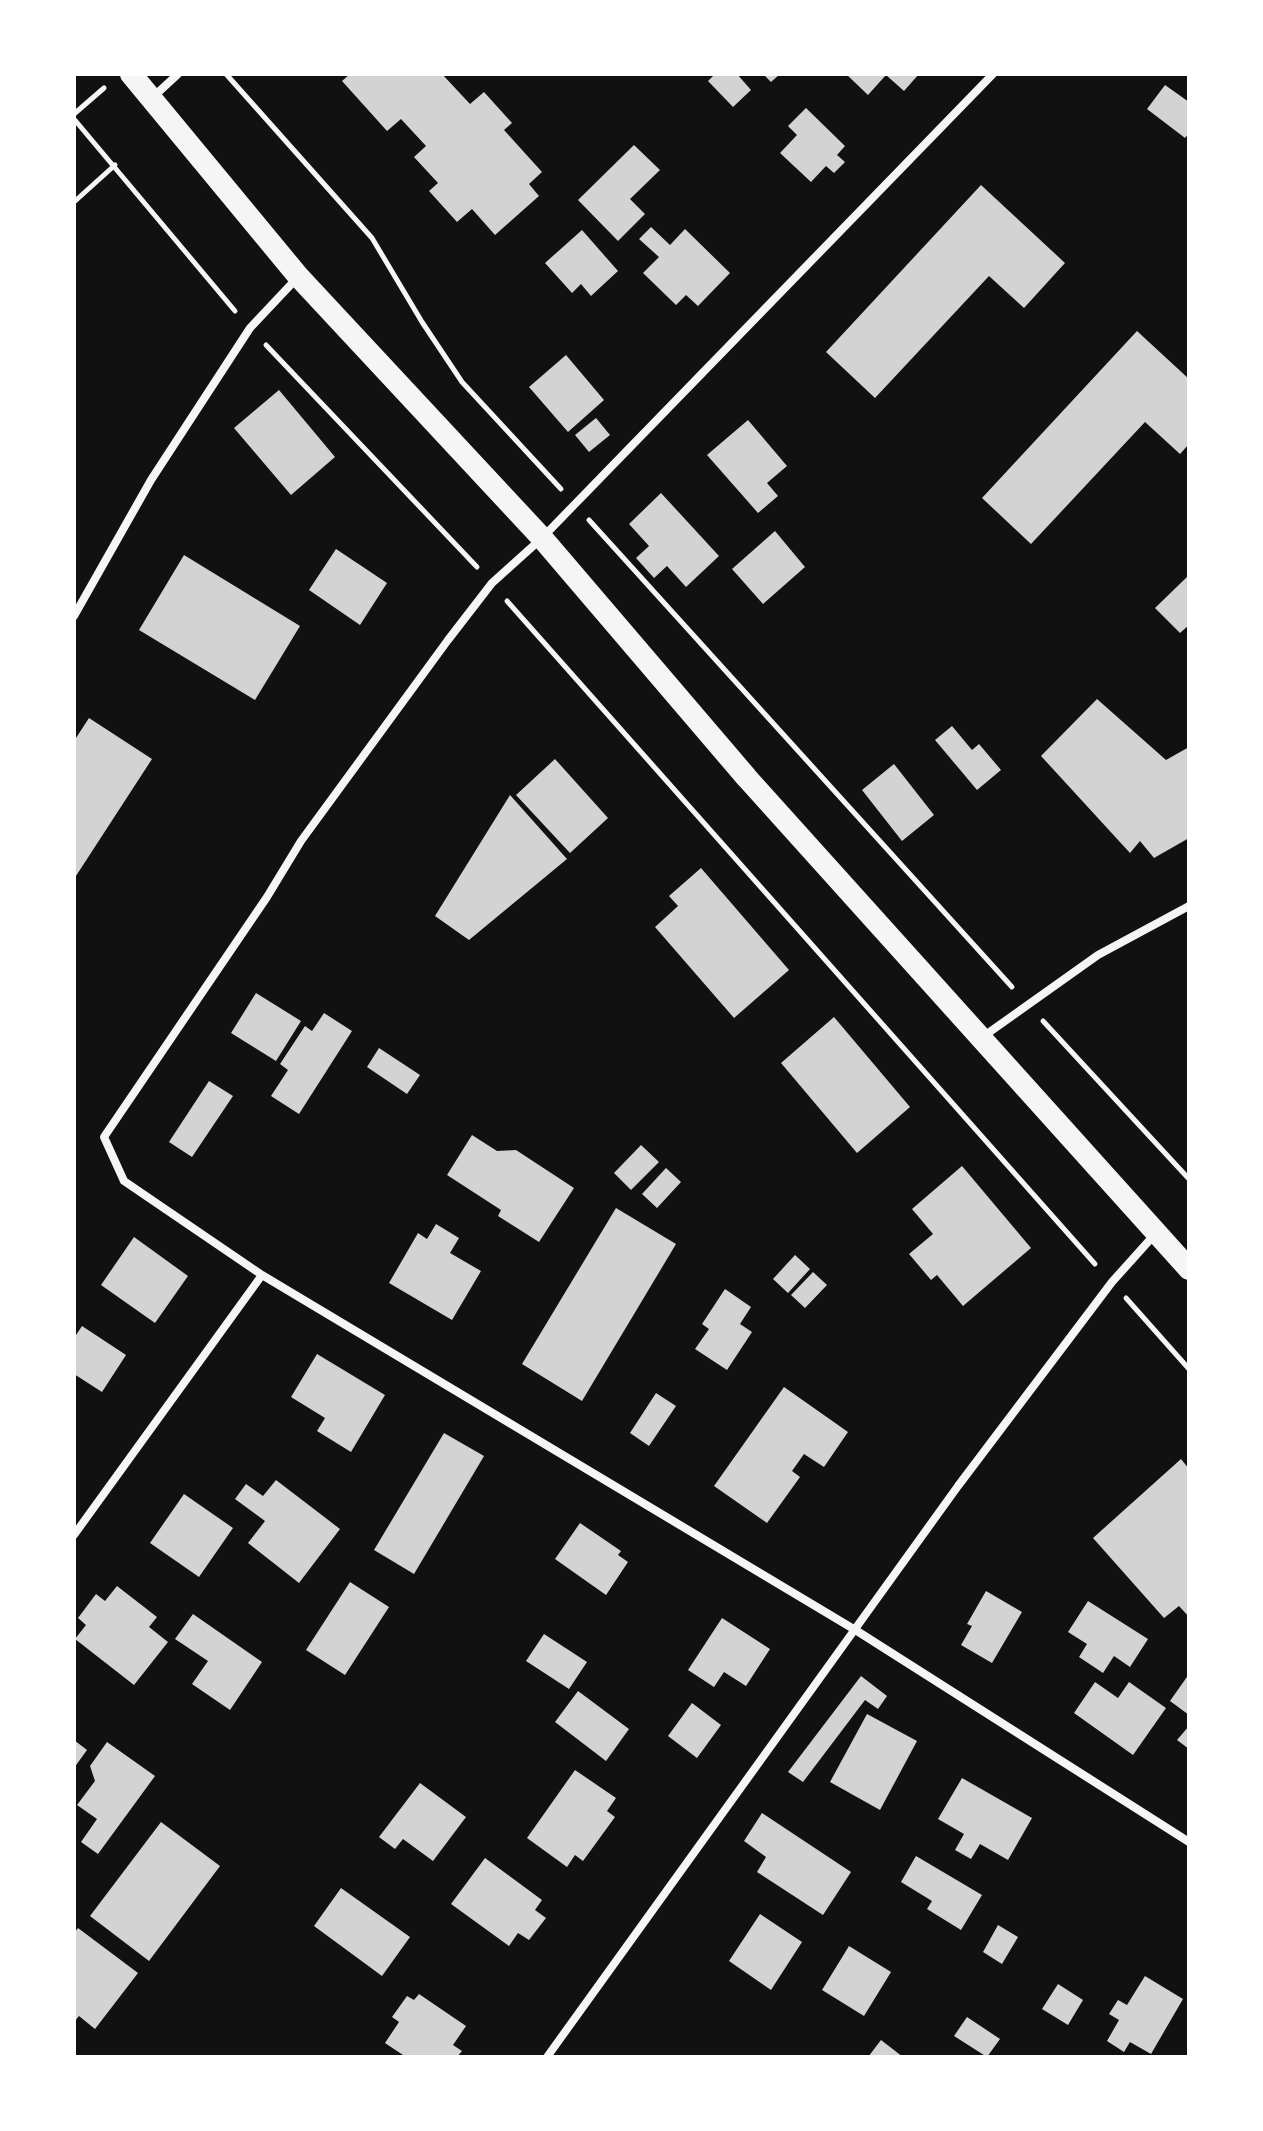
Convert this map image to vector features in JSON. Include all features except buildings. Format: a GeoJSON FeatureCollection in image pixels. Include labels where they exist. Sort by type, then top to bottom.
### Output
{"type":"FeatureCollection","features":[{"type":"Feature","properties":{"kind":"highway"},"geometry":{"type":"LineString","coordinates":[[131,74],[298,276],[542,538],[747,778],[1189,1269]]}},
{"type":"Feature","properties":{"kind":"street"},"geometry":{"type":"LineString","coordinates":[[152,98],[178,74]]}},
{"type":"Feature","properties":{"kind":"street"},"geometry":{"type":"LineString","coordinates":[[993,74],[542,538],[492,583],[301,841],[267,897],[104,1137],[124,1181],[262,1275],[857,1631],[1189,1842]]}},
{"type":"Feature","properties":{"kind":"street"},"geometry":{"type":"LineString","coordinates":[[74,616],[151,480],[250,328],[298,276]]}},
{"type":"Feature","properties":{"kind":"street"},"geometry":{"type":"LineString","coordinates":[[982,1037],[1098,955],[1189,906]]}},
{"type":"Feature","properties":{"kind":"street"},"geometry":{"type":"LineString","coordinates":[[547,2057],[857,1631],[958,1486],[1112,1282],[1156,1232]]}},
{"type":"Feature","properties":{"kind":"street"},"geometry":{"type":"LineString","coordinates":[[74,1535],[262,1275]]}},
{"type":"Feature","properties":{"kind":"path"},"geometry":{"type":"LineString","coordinates":[[226,74],[372,238],[462,382],[1189,1179]]}},
{"type":"Feature","properties":{"kind":"path"},"geometry":{"type":"LineString","coordinates":[[109,84],[74,116],[250,328],[492,583],[1189,1369]]}},
{"type":"Feature","properties":{"kind":"path"},"geometry":{"type":"LineString","coordinates":[[74,202],[115,165]]}}]}
